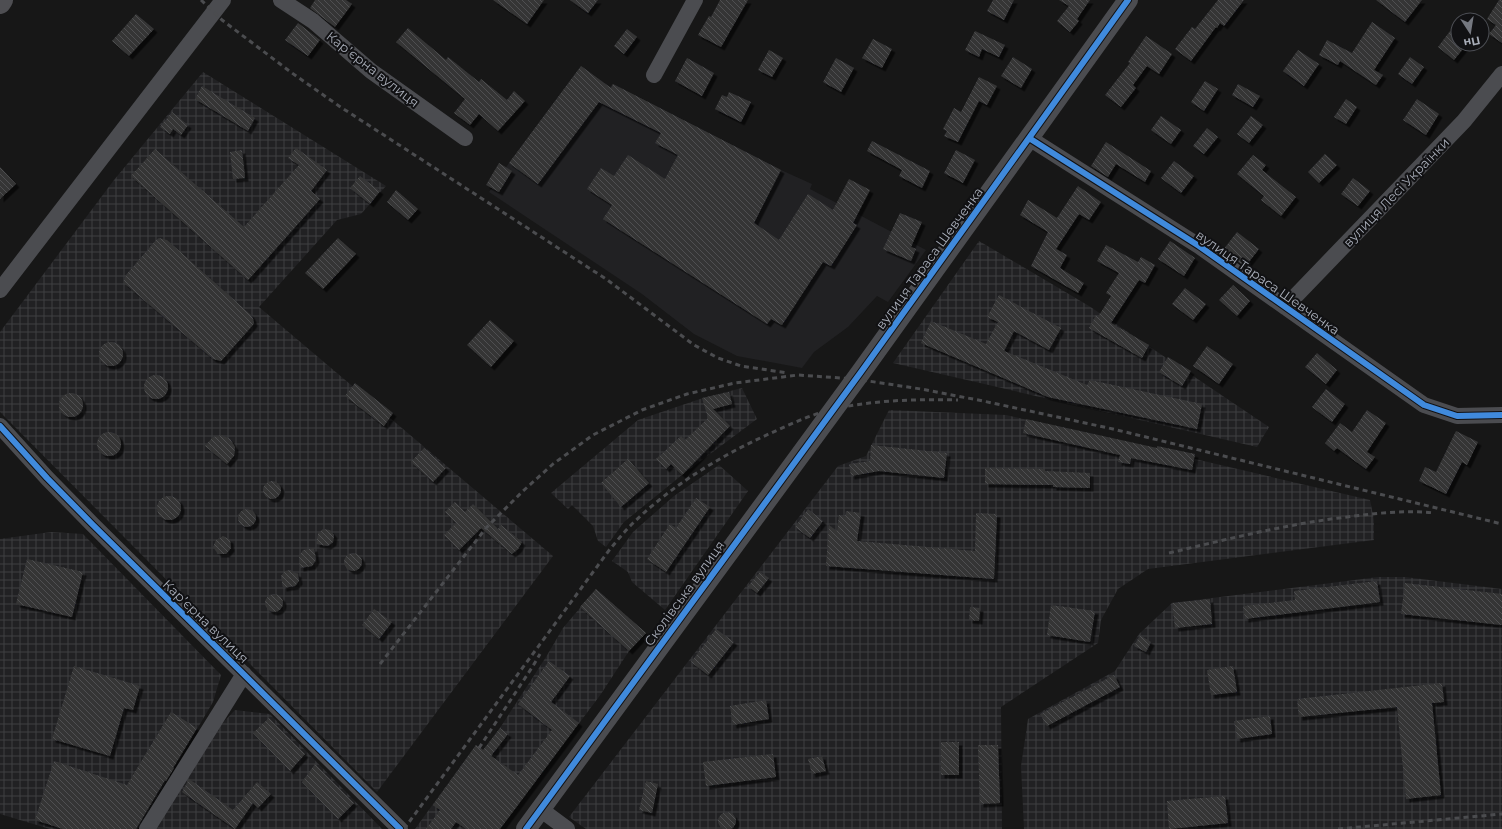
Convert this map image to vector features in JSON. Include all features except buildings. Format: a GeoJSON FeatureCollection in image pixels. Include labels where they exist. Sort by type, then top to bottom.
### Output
{"type":"FeatureCollection","features":[{"type":"Feature","properties":{"kind":"street"},"geometry":{"type":"LineString","coordinates":[[0,290],[223,0]]}},
{"type":"Feature","properties":{"kind":"street","name":"Карʼєрна вулиця"},"geometry":{"type":"LineString","coordinates":[[281,0],[313,20],[371,71],[465,138]]}},
{"type":"Feature","properties":{"kind":"street"},"geometry":{"type":"LineString","coordinates":[[654,74],[695,0]]}},
{"type":"Feature","properties":{"kind":"street","name":"вулиця Тараса Шевченка"},"geometry":{"type":"LineString","coordinates":[[861,372],[1128,0]]}},
{"type":"Feature","properties":{"kind":"street","name":"вулиця Лесі Українки"},"geometry":{"type":"LineString","coordinates":[[1285,307],[1464,121],[1502,74]]}},
{"type":"Feature","properties":{"kind":"street","name":"вулиця Тараса Шевченка"},"geometry":{"type":"LineString","coordinates":[[1029,138],[1199,246],[1424,405],[1457,416],[1502,415]]}},
{"type":"Feature","properties":{"kind":"street","name":"Сколівська вулиця"},"geometry":{"type":"LineString","coordinates":[[526,829],[861,372]]}},
{"type":"Feature","properties":{"kind":"street","name":"Карʼєрна вулиця"},"geometry":{"type":"LineString","coordinates":[[0,426],[47,478],[92,524],[400,829]]}},
{"type":"Feature","properties":{"kind":"street"},"geometry":{"type":"LineString","coordinates":[[147,829],[244,674]]}},
{"type":"Feature","properties":{"kind":"street"},"geometry":{"type":"LineString","coordinates":[[540,809],[567,829]]}},
{"type":"Feature","properties":{"kind":"shaded area"},"geometry":{"type":"Polygon","coordinates":[[[581,66],[610,87],[613,84],[781,170],[812,184],[810,189],[926,250],[888,302],[877,296],[848,327],[814,352],[802,368],[737,356],[694,334],[642,294],[489,192],[581,66]]]}},
{"type":"Feature","properties":{"kind":"shaded area"},"geometry":{"type":"Polygon","coordinates":[[[203,72],[386,186],[361,214],[337,220],[259,307],[553,556],[377,792],[0,412],[0,332],[114,180],[203,72]]]}},
{"type":"Feature","properties":{"kind":"shaded area"},"geometry":{"type":"Polygon","coordinates":[[[979,241],[1089,306],[1269,427],[1257,447],[893,363],[979,241]]]}},
{"type":"Feature","properties":{"kind":"shaded area"},"geometry":{"type":"Polygon","coordinates":[[[742,388],[757,419],[682,475],[624,522],[606,547],[598,541],[593,526],[572,505],[568,509],[551,493],[638,420],[703,398],[742,388]]]}},
{"type":"Feature","properties":{"kind":"shaded area"},"geometry":{"type":"Polygon","coordinates":[[[889,410],[1006,415],[1370,500],[1374,520],[1374,540],[1148,569],[1118,589],[1101,620],[1098,643],[1001,707],[1002,829],[586,829],[569,817],[838,466],[866,456],[889,410]]]}},
{"type":"Feature","properties":{"kind":"shaded area"},"geometry":{"type":"Polygon","coordinates":[[[719,465],[748,491],[665,610],[632,582],[628,572],[612,561],[633,532],[674,496],[719,465]]]}},
{"type":"Feature","properties":{"kind":"shaded area"},"geometry":{"type":"Polygon","coordinates":[[[51,532],[83,534],[221,675],[213,702],[138,829],[50,829],[0,814],[0,539],[51,532]]]}},
{"type":"Feature","properties":{"kind":"shaded area"},"geometry":{"type":"Polygon","coordinates":[[[1378,577],[1405,577],[1502,589],[1502,829],[1024,829],[1021,766],[1028,719],[1115,671],[1139,634],[1172,603],[1378,577]]]}},
{"type":"Feature","properties":{"kind":"shaded area"},"geometry":{"type":"Polygon","coordinates":[[[596,589],[646,633],[629,651],[601,694],[500,829],[415,829],[476,745],[485,751],[563,628],[596,589]]]}},
{"type":"Feature","properties":{"kind":"shaded area"},"geometry":{"type":"Polygon","coordinates":[[[235,710],[270,714],[382,829],[155,829],[214,732],[235,710]]]}},
{"type":"Feature","properties":{"kind":"railway"},"geometry":{"type":"LineString","coordinates":[[201,0],[222,20],[292,73],[339,106],[606,279],[694,345],[718,358],[741,366],[788,373]]}},
{"type":"Feature","properties":{"kind":"railway"},"geometry":{"type":"LineString","coordinates":[[380,664],[486,528],[553,464],[593,435],[642,410],[687,394],[735,383],[798,375],[855,379],[921,389],[983,401],[1113,429],[1502,524]]}},
{"type":"Feature","properties":{"kind":"railway"},"geometry":{"type":"LineString","coordinates":[[404,829],[610,549],[632,524],[663,497],[697,472],[733,451],[786,426],[818,414],[849,406],[880,402],[911,400],[958,400]]}},
{"type":"Feature","properties":{"kind":"railway"},"geometry":{"type":"LineString","coordinates":[[1169,553],[1258,532],[1325,520],[1391,512],[1435,513]]}},
{"type":"Feature","properties":{"kind":"railway"},"geometry":{"type":"LineString","coordinates":[[479,748],[540,654]]}},
{"type":"Feature","properties":{"kind":"railway"},"geometry":{"type":"LineString","coordinates":[[1338,829],[1502,814]]}},
{"type":"Feature","properties":{"kind":"cycle path"},"geometry":{"type":"LineString","coordinates":[[526,829],[861,372],[1128,0]]}},
{"type":"Feature","properties":{"kind":"cycle path"},"geometry":{"type":"LineString","coordinates":[[1029,138],[1199,246],[1424,405],[1457,416],[1502,415]]}},
{"type":"Feature","properties":{"kind":"cycle path"},"geometry":{"type":"LineString","coordinates":[[0,426],[47,478],[92,524],[400,829]]}}]}
